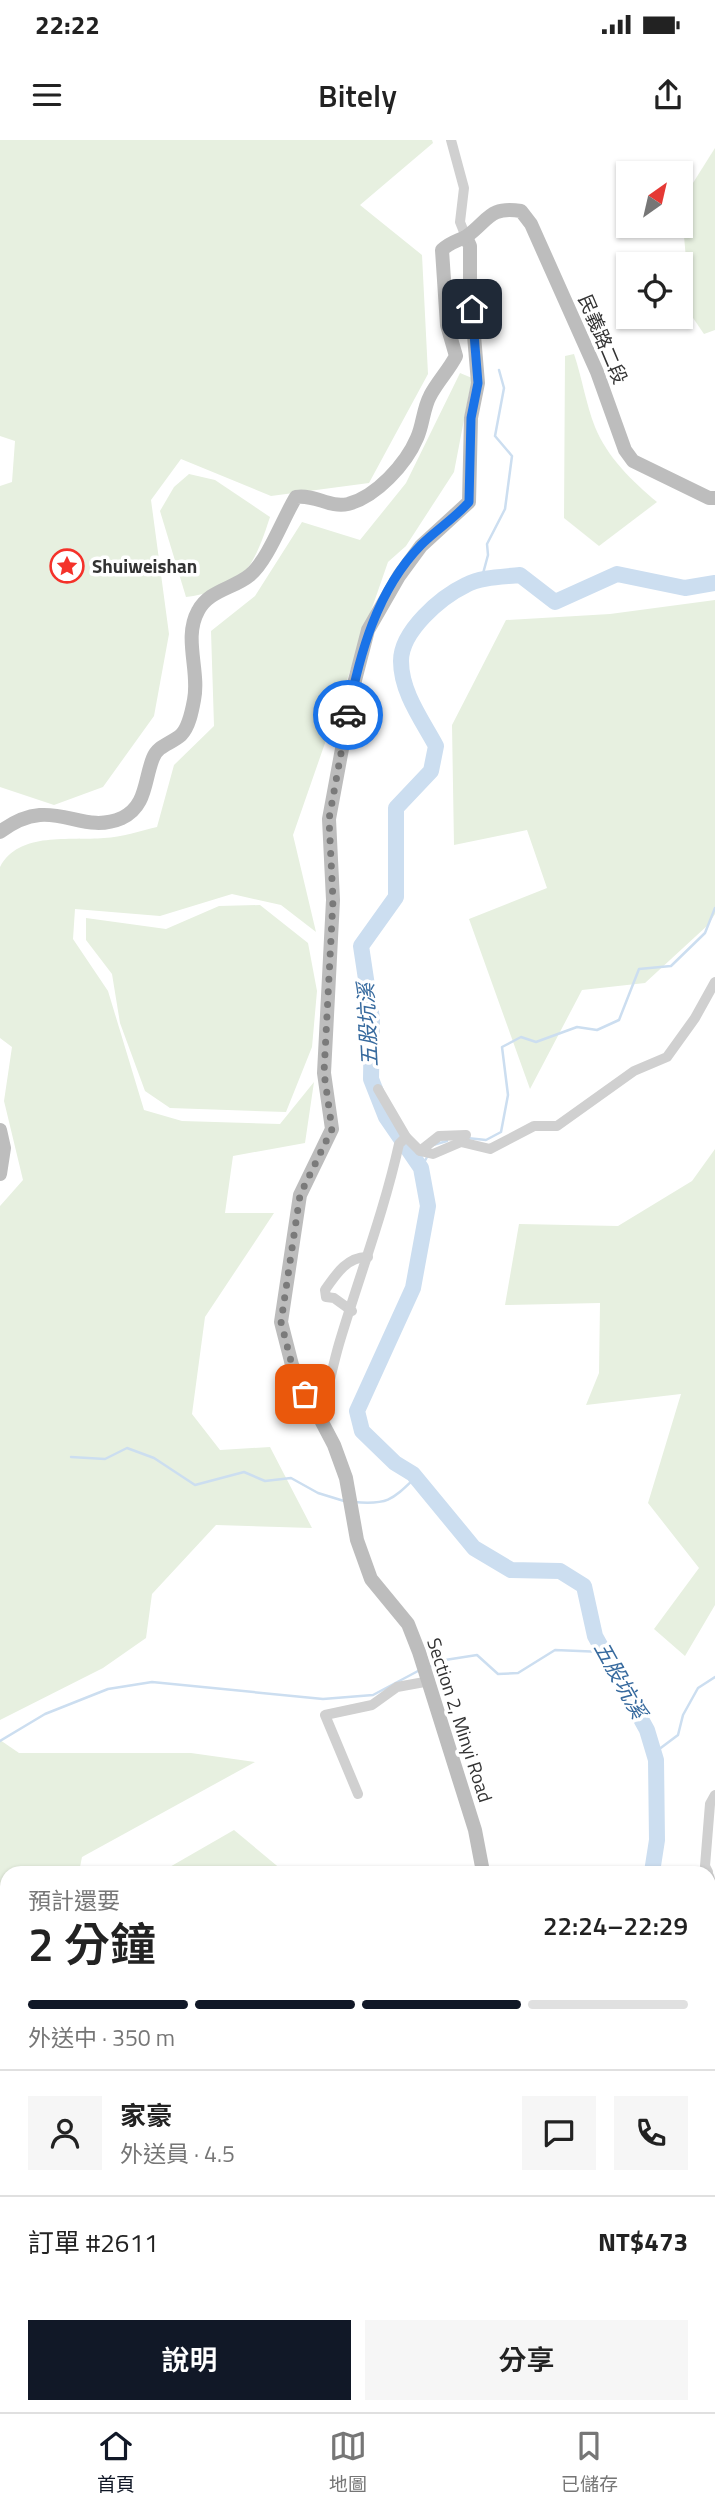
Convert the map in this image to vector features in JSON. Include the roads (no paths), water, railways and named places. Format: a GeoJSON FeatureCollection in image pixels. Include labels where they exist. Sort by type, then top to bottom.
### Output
{"type":"FeatureCollection","features":[{"type":"Feature","properties":{"kind":"main road","name":"民義路二段"},"geometry":{"type":"LineString","coordinates":[[466,237],[485,216],[506,209],[521,211],[531,224],[597,372],[625,450],[633,461],[709,498],[715,498]]}},
{"type":"Feature","properties":{"kind":"main road"},"geometry":{"type":"LineString","coordinates":[[0,832],[15,821],[39,813],[97,823],[123,817],[140,802],[153,758],[162,746],[182,734],[191,715],[197,680],[191,630],[198,612],[208,598],[255,570],[296,497],[306,495],[336,506],[351,503],[381,484],[401,463],[417,438],[430,397],[456,356],[447,325],[442,250],[466,237]]}},
{"type":"Feature","properties":{"kind":"main road","name":"Section 2, Minyi Road"},"geometry":{"type":"LineString","coordinates":[[466,237],[470,246],[469,276],[478,383],[471,418],[469,502],[410,559],[368,630],[354,684],[329,819],[333,900],[324,1073],[332,1129],[300,1195],[281,1322],[292,1365],[334,1445],[350,1501],[357,1540],[371,1579],[408,1624],[427,1673],[475,1830],[482,1866]]}},
{"type":"Feature","properties":{"kind":"main road"},"geometry":{"type":"LineString","coordinates":[[0,1130],[4,1148],[0,1174]]}},
{"type":"Feature","properties":{"kind":"street"},"geometry":{"type":"LineString","coordinates":[[451,140],[464,188],[460,222],[466,237]]}},
{"type":"Feature","properties":{"kind":"street"},"geometry":{"type":"LineString","coordinates":[[378,1090],[403,1141],[420,1151],[433,1154],[461,1142],[490,1149],[534,1126],[557,1126],[634,1071],[667,1056],[695,1018],[715,982]]}},
{"type":"Feature","properties":{"kind":"street"},"geometry":{"type":"LineString","coordinates":[[420,1151],[439,1136],[466,1135]]}},
{"type":"Feature","properties":{"kind":"street"},"geometry":{"type":"LineString","coordinates":[[320,1416],[403,1141]]}},
{"type":"Feature","properties":{"kind":"street"},"geometry":{"type":"LineString","coordinates":[[352,1311],[334,1298],[326,1297],[325,1290],[344,1266],[357,1256],[369,1257]]}},
{"type":"Feature","properties":{"kind":"street"},"geometry":{"type":"LineString","coordinates":[[358,1794],[326,1715],[372,1705],[397,1687],[427,1673]]}},
{"type":"Feature","properties":{"kind":"street"},"geometry":{"type":"LineString","coordinates":[[705,1866],[710,1804],[715,1794]]}},
{"type":"Feature","properties":{"kind":"waterway"},"geometry":{"type":"LineString","coordinates":[[481,581],[488,555],[487,544],[505,509],[512,456],[495,436],[504,388],[499,370]]}},
{"type":"Feature","properties":{"kind":"waterway","name":"五股坑溪"},"geometry":{"type":"LineString","coordinates":[[653,1866],[657,1840],[656,1760],[647,1730],[595,1636],[584,1586],[560,1571],[511,1570],[474,1548],[413,1474],[395,1463],[362,1431],[357,1411],[413,1288],[428,1206],[421,1168],[386,1117],[371,1079],[372,1019],[361,946],[396,897],[396,808],[431,771],[436,746],[413,705],[402,672],[403,650],[424,616],[456,590],[472,582],[492,578],[520,575],[555,602],[617,574],[685,588],[715,583]]}},
{"type":"Feature","properties":{"kind":"waterway"},"geometry":{"type":"LineString","coordinates":[[467,1138],[486,1140],[501,1132],[508,1095],[502,1047],[521,1037],[536,1042],[577,1027],[597,1030],[619,1020],[639,969],[671,966],[705,933],[715,908]]}},
{"type":"Feature","properties":{"kind":"waterway"},"geometry":{"type":"LineString","coordinates":[[433,1145],[447,1141]]}},
{"type":"Feature","properties":{"kind":"waterway"},"geometry":{"type":"LineString","coordinates":[[421,1168],[427,1157]]}},
{"type":"Feature","properties":{"kind":"waterway"},"geometry":{"type":"LineString","coordinates":[[71,1457],[105,1459],[127,1448],[154,1458],[195,1485],[244,1472],[265,1481],[291,1478],[318,1493],[344,1501]]}},
{"type":"Feature","properties":{"kind":"waterway"},"geometry":{"type":"LineString","coordinates":[[354,1502],[375,1503],[389,1499],[416,1477]]}},
{"type":"Feature","properties":{"kind":"waterway"},"geometry":{"type":"LineString","coordinates":[[427,1668],[445,1660],[477,1655],[498,1674],[518,1673],[555,1650],[603,1652]]}},
{"type":"Feature","properties":{"kind":"waterway"},"geometry":{"type":"LineString","coordinates":[[0,1741],[45,1714],[108,1689],[152,1682],[323,1699],[373,1695],[418,1671]]}},
{"type":"Feature","properties":{"kind":"waterway"},"geometry":{"type":"LineString","coordinates":[[654,1753],[678,1735],[683,1715],[698,1688],[715,1677]]}},
{"type":"Feature","properties":{"kind":"place","name":"Shuiweishan"},"geometry":{"type":"Point","coordinates":[67,566]}}]}
